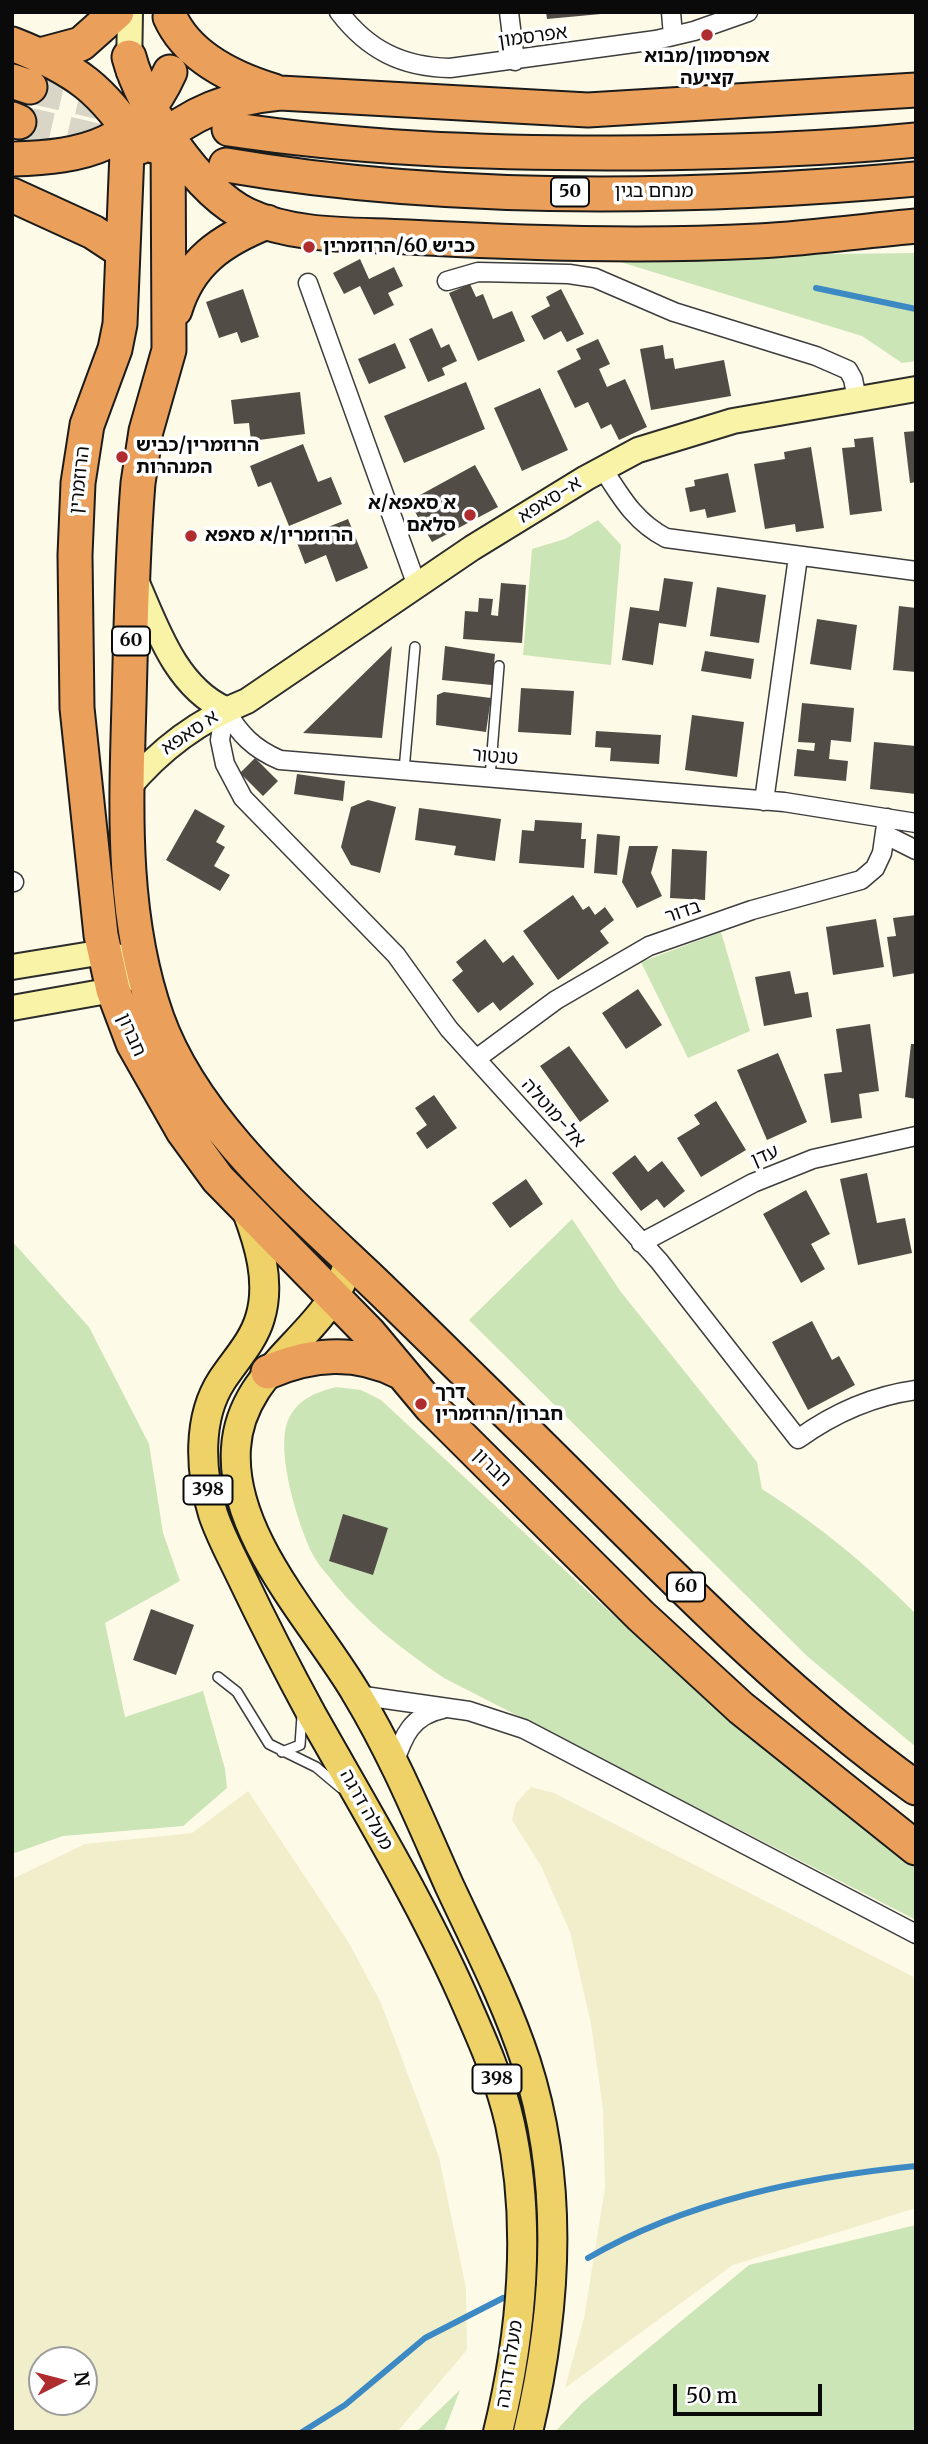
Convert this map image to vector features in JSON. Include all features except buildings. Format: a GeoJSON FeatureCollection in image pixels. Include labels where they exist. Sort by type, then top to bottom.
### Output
{"type":"FeatureCollection","features":[{"type":"Feature","properties":{"kind":"highway"},"geometry":{"type":"LineString","coordinates":[[26,49],[81,44],[117,12]]}},
{"type":"Feature","properties":{"kind":"highway"},"geometry":{"type":"LineString","coordinates":[[170,15],[187,42],[212,62],[237,77],[280,93]]}},
{"type":"Feature","properties":{"kind":"highway"},"geometry":{"type":"LineString","coordinates":[[26,49],[97,90],[147,138],[235,209],[294,230],[475,240],[617,243],[757,241],[916,226]]}},
{"type":"Feature","properties":{"kind":"highway"},"geometry":{"type":"LineString","coordinates":[[129,57],[150,104]]}},
{"type":"Feature","properties":{"kind":"highway"},"geometry":{"type":"LineString","coordinates":[[147,138],[150,104],[170,72]]}},
{"type":"Feature","properties":{"kind":"highway"},"geometry":{"type":"LineString","coordinates":[[12,159],[76,155],[102,146],[147,138],[213,106],[246,96],[280,93],[589,110],[916,90]]}},
{"type":"Feature","properties":{"kind":"highway","name":"מנחם בגין"},"geometry":{"type":"LineString","coordinates":[[229,129],[315,142],[532,153],[822,148],[916,139]]}},
{"type":"Feature","properties":{"kind":"highway","name":"הרוזמרין"},"geometry":{"type":"LineString","coordinates":[[104,952],[78,735],[75,532],[78,483],[87,425],[115,349],[120,324],[124,188],[147,138]]}},
{"type":"Feature","properties":{"kind":"highway","name":"הרוזמרין"},"geometry":{"type":"LineString","coordinates":[[147,138],[169,205],[171,322]]}},
{"type":"Feature","properties":{"kind":"highway","name":"מנחם בגין"},"geometry":{"type":"LineString","coordinates":[[226,164],[313,180],[551,192],[710,191],[838,186],[916,179]]}},
{"type":"Feature","properties":{"kind":"highway"},"geometry":{"type":"LineString","coordinates":[[12,195],[87,229],[122,251]]}},
{"type":"Feature","properties":{"kind":"highway"},"geometry":{"type":"LineString","coordinates":[[171,322],[188,276],[203,260],[234,236],[267,222]]}},
{"type":"Feature","properties":{"kind":"highway","name":"60"},"geometry":{"type":"LineString","coordinates":[[140,964],[132,912],[127,789],[133,574],[141,457],[146,431],[163,380],[171,322]]}},
{"type":"Feature","properties":{"kind":"highway","name":"חברון"},"geometry":{"type":"LineString","coordinates":[[104,952],[113,990],[132,1044],[183,1132],[246,1209],[334,1297],[431,1407],[641,1616],[741,1709],[916,1849]]}},
{"type":"Feature","properties":{"kind":"highway","name":"חברון"},"geometry":{"type":"LineString","coordinates":[[140,964],[159,1024],[175,1058],[208,1107],[271,1182],[765,1664],[850,1738],[916,1788]]}},
{"type":"Feature","properties":{"kind":"highway"},"geometry":{"type":"LineString","coordinates":[[268,1372],[307,1358],[340,1356],[372,1360],[402,1373]]}},
{"type":"Feature","properties":{"kind":"main road","name":"מעלה דרגה"},"geometry":{"type":"LineString","coordinates":[[246,1209],[262,1263],[264,1296],[255,1332],[219,1385],[209,1411],[203,1440],[205,1479],[218,1525],[291,1678],[445,1956],[496,2074],[510,2125],[520,2190],[520,2269],[513,2368],[498,2432]]}},
{"type":"Feature","properties":{"kind":"main road","name":"מעלה דרגה"},"geometry":{"type":"LineString","coordinates":[[349,1259],[334,1297],[268,1372],[248,1400],[240,1419],[236,1448],[237,1474],[247,1515],[265,1555],[357,1695],[394,1764],[506,2011],[526,2062],[539,2111],[550,2176],[553,2222],[551,2291],[543,2369],[528,2432]]}},
{"type":"Feature","properties":{"kind":"street","name":"הרוזמרין"},"geometry":{"type":"LineString","coordinates":[[130,12],[129,57],[147,138]]}},
{"type":"Feature","properties":{"kind":"street","name":"אפרסמון"},"geometry":{"type":"LineString","coordinates":[[339,12],[368,44],[393,58],[423,68],[482,66],[673,36],[748,12]]}},
{"type":"Feature","properties":{"kind":"street"},"geometry":{"type":"LineString","coordinates":[[509,12],[514,61]]}},
{"type":"Feature","properties":{"kind":"street"},"geometry":{"type":"LineString","coordinates":[[671,12],[673,36]]}},
{"type":"Feature","properties":{"kind":"street","name":"הרוזמרין"},"geometry":{"type":"LineString","coordinates":[[147,138],[170,72],[170,15]]}},
{"type":"Feature","properties":{"kind":"street"},"geometry":{"type":"LineString","coordinates":[[447,281],[478,272],[569,274],[595,278],[674,312],[816,356],[848,370],[853,379],[857,399]]}},
{"type":"Feature","properties":{"kind":"street"},"geometry":{"type":"LineString","coordinates":[[308,283],[416,586]]}},
{"type":"Feature","properties":{"kind":"street","name":"א-סאפא"},"geometry":{"type":"LineString","coordinates":[[225,709],[247,701],[416,586],[603,469],[639,450],[733,421],[916,389]]}},
{"type":"Feature","properties":{"kind":"street"},"geometry":{"type":"LineString","coordinates":[[603,469],[633,515],[647,528],[666,538],[916,571]]}},
{"type":"Feature","properties":{"kind":"street"},"geometry":{"type":"LineString","coordinates":[[764,801],[798,556]]}},
{"type":"Feature","properties":{"kind":"street","name":"א סאפא"},"geometry":{"type":"LineString","coordinates":[[127,789],[165,748],[225,709],[201,696],[180,672],[133,574]]}},
{"type":"Feature","properties":{"kind":"street","name":"טנטור"},"geometry":{"type":"LineString","coordinates":[[225,709],[245,738],[264,754],[280,760],[784,802],[886,826],[916,823]]}},
{"type":"Feature","properties":{"kind":"street","name":"אל-מוטלה"},"geometry":{"type":"LineString","coordinates":[[225,709],[220,740],[225,764],[243,798],[396,955],[449,1029],[659,1261],[798,1439],[850,1407],[880,1396],[916,1390]]}},
{"type":"Feature","properties":{"kind":"street"},"geometry":{"type":"LineString","coordinates":[[886,826],[916,850]]}},
{"type":"Feature","properties":{"kind":"street","name":"בדור"},"geometry":{"type":"LineString","coordinates":[[476,1059],[556,999],[649,946],[752,910],[861,880],[875,868],[886,826]]}},
{"type":"Feature","properties":{"kind":"street"},"geometry":{"type":"LineString","coordinates":[[12,967],[104,952],[140,964],[113,990],[12,1008]]}},
{"type":"Feature","properties":{"kind":"street","name":"עדן"},"geometry":{"type":"LineString","coordinates":[[641,1243],[753,1183],[813,1159],[916,1136]]}},
{"type":"Feature","properties":{"kind":"street"},"geometry":{"type":"LineString","coordinates":[[357,1695],[450,1708],[489,1716],[524,1729],[916,1934]]}},
{"type":"Feature","properties":{"kind":"street"},"geometry":{"type":"LineString","coordinates":[[394,1764],[409,1727],[433,1712],[450,1708]]}},
{"type":"Feature","properties":{"kind":"lane"},"geometry":{"type":"LineString","coordinates":[[404,770],[415,647]]}},
{"type":"Feature","properties":{"kind":"lane"},"geometry":{"type":"LineString","coordinates":[[490,778],[499,666]]}},
{"type":"Feature","properties":{"kind":"lane"},"geometry":{"type":"LineString","coordinates":[[218,1677],[237,1692],[269,1744],[316,1767],[364,1807]]}},
{"type":"Feature","properties":{"kind":"lane"},"geometry":{"type":"LineString","coordinates":[[281,1752],[300,1745],[303,1730],[291,1678]]}},
{"type":"Feature","properties":{"kind":"shaded area"},"geometry":{"type":"Polygon","coordinates":[[[531,1787],[554,1793],[916,1978],[916,2208],[733,2265],[565,2388],[584,2318],[605,2188],[603,2109],[591,2024],[570,1932],[541,1866],[512,1820],[516,1803],[531,1787]]]}},
{"type":"Feature","properties":{"kind":"shaded area"},"geometry":{"type":"Polygon","coordinates":[[[248,1791],[349,1943],[381,2003],[439,2157],[466,2288],[467,2350],[397,2432],[12,2432],[12,1879],[85,1844],[192,1833],[248,1791]]]}},
{"type":"Feature","properties":{"kind":"green space"},"geometry":{"type":"Polygon","coordinates":[[[916,253],[916,361],[902,363],[862,336],[604,257],[916,253]]]}},
{"type":"Feature","properties":{"kind":"green space"},"geometry":{"type":"Polygon","coordinates":[[[598,520],[621,545],[611,665],[523,655],[532,549],[565,539],[598,520]]]}},
{"type":"Feature","properties":{"kind":"green space"},"geometry":{"type":"Polygon","coordinates":[[[721,932],[750,1031],[688,1058],[641,962],[721,932]]]}},
{"type":"Feature","properties":{"kind":"green space"},"geometry":{"type":"Polygon","coordinates":[[[572,1219],[621,1292],[757,1462],[762,1489],[842,1547],[916,1614],[916,1747],[807,1656],[469,1320],[572,1219]]]}},
{"type":"Feature","properties":{"kind":"green space"},"geometry":{"type":"Polygon","coordinates":[[[12,1241],[89,1327],[149,1444],[163,1533],[180,1581],[105,1623],[125,1717],[203,1691],[225,1769],[227,1788],[183,1826],[63,1836],[12,1854],[12,1241]]]}},
{"type":"Feature","properties":{"kind":"green space"},"geometry":{"type":"Polygon","coordinates":[[[336,1387],[361,1390],[381,1400],[611,1613],[916,1866],[916,1920],[444,1678],[372,1623],[346,1597],[314,1557],[295,1505],[286,1466],[285,1431],[293,1411],[309,1397],[336,1387]]]}},
{"type":"Feature","properties":{"kind":"green space"},"geometry":{"type":"Polygon","coordinates":[[[916,2225],[916,2432],[555,2432],[582,2403],[749,2265],[916,2225]]]}},
{"type":"Feature","properties":{"kind":"green space"},"geometry":{"type":"Polygon","coordinates":[[[460,2390],[444,2432],[416,2432],[460,2390]]]}},
{"type":"Feature","properties":{"kind":"waterway"},"geometry":{"type":"LineString","coordinates":[[816,288],[916,309]]}},
{"type":"Feature","properties":{"kind":"waterway"},"geometry":{"type":"LineString","coordinates":[[588,2258],[665,2221],[747,2195],[831,2177],[916,2166]]}},
{"type":"Feature","properties":{"kind":"waterway"},"geometry":{"type":"LineString","coordinates":[[302,2432],[345,2405],[425,2338],[503,2298]]}},
{"type":"Feature","properties":{"kind":"tunnel"},"geometry":{"type":"LineString","coordinates":[[30,87],[123,108]]}},
{"type":"Feature","properties":{"kind":"tunnel"},"geometry":{"type":"LineString","coordinates":[[19,122],[115,144]]}},
{"type":"Feature","properties":{"kind":"place","name":"אפרסמון/מבוא קציעה"},"geometry":{"type":"Point","coordinates":[707,35]}},
{"type":"Feature","properties":{"kind":"place","name":"כביש 60/הרוזמרין"},"geometry":{"type":"Point","coordinates":[309,247]}},
{"type":"Feature","properties":{"kind":"place","name":"הרוזמרין/כביש המנהרות"},"geometry":{"type":"Point","coordinates":[122,457]}},
{"type":"Feature","properties":{"kind":"place","name":"א סאפא/א סלאם"},"geometry":{"type":"Point","coordinates":[470,515]}},
{"type":"Feature","properties":{"kind":"place","name":"הרוזמרין/א סאפא"},"geometry":{"type":"Point","coordinates":[191,536]}},
{"type":"Feature","properties":{"kind":"place","name":"דרך חברון/הרוזמרין"},"geometry":{"type":"Point","coordinates":[421,1404]}}]}
